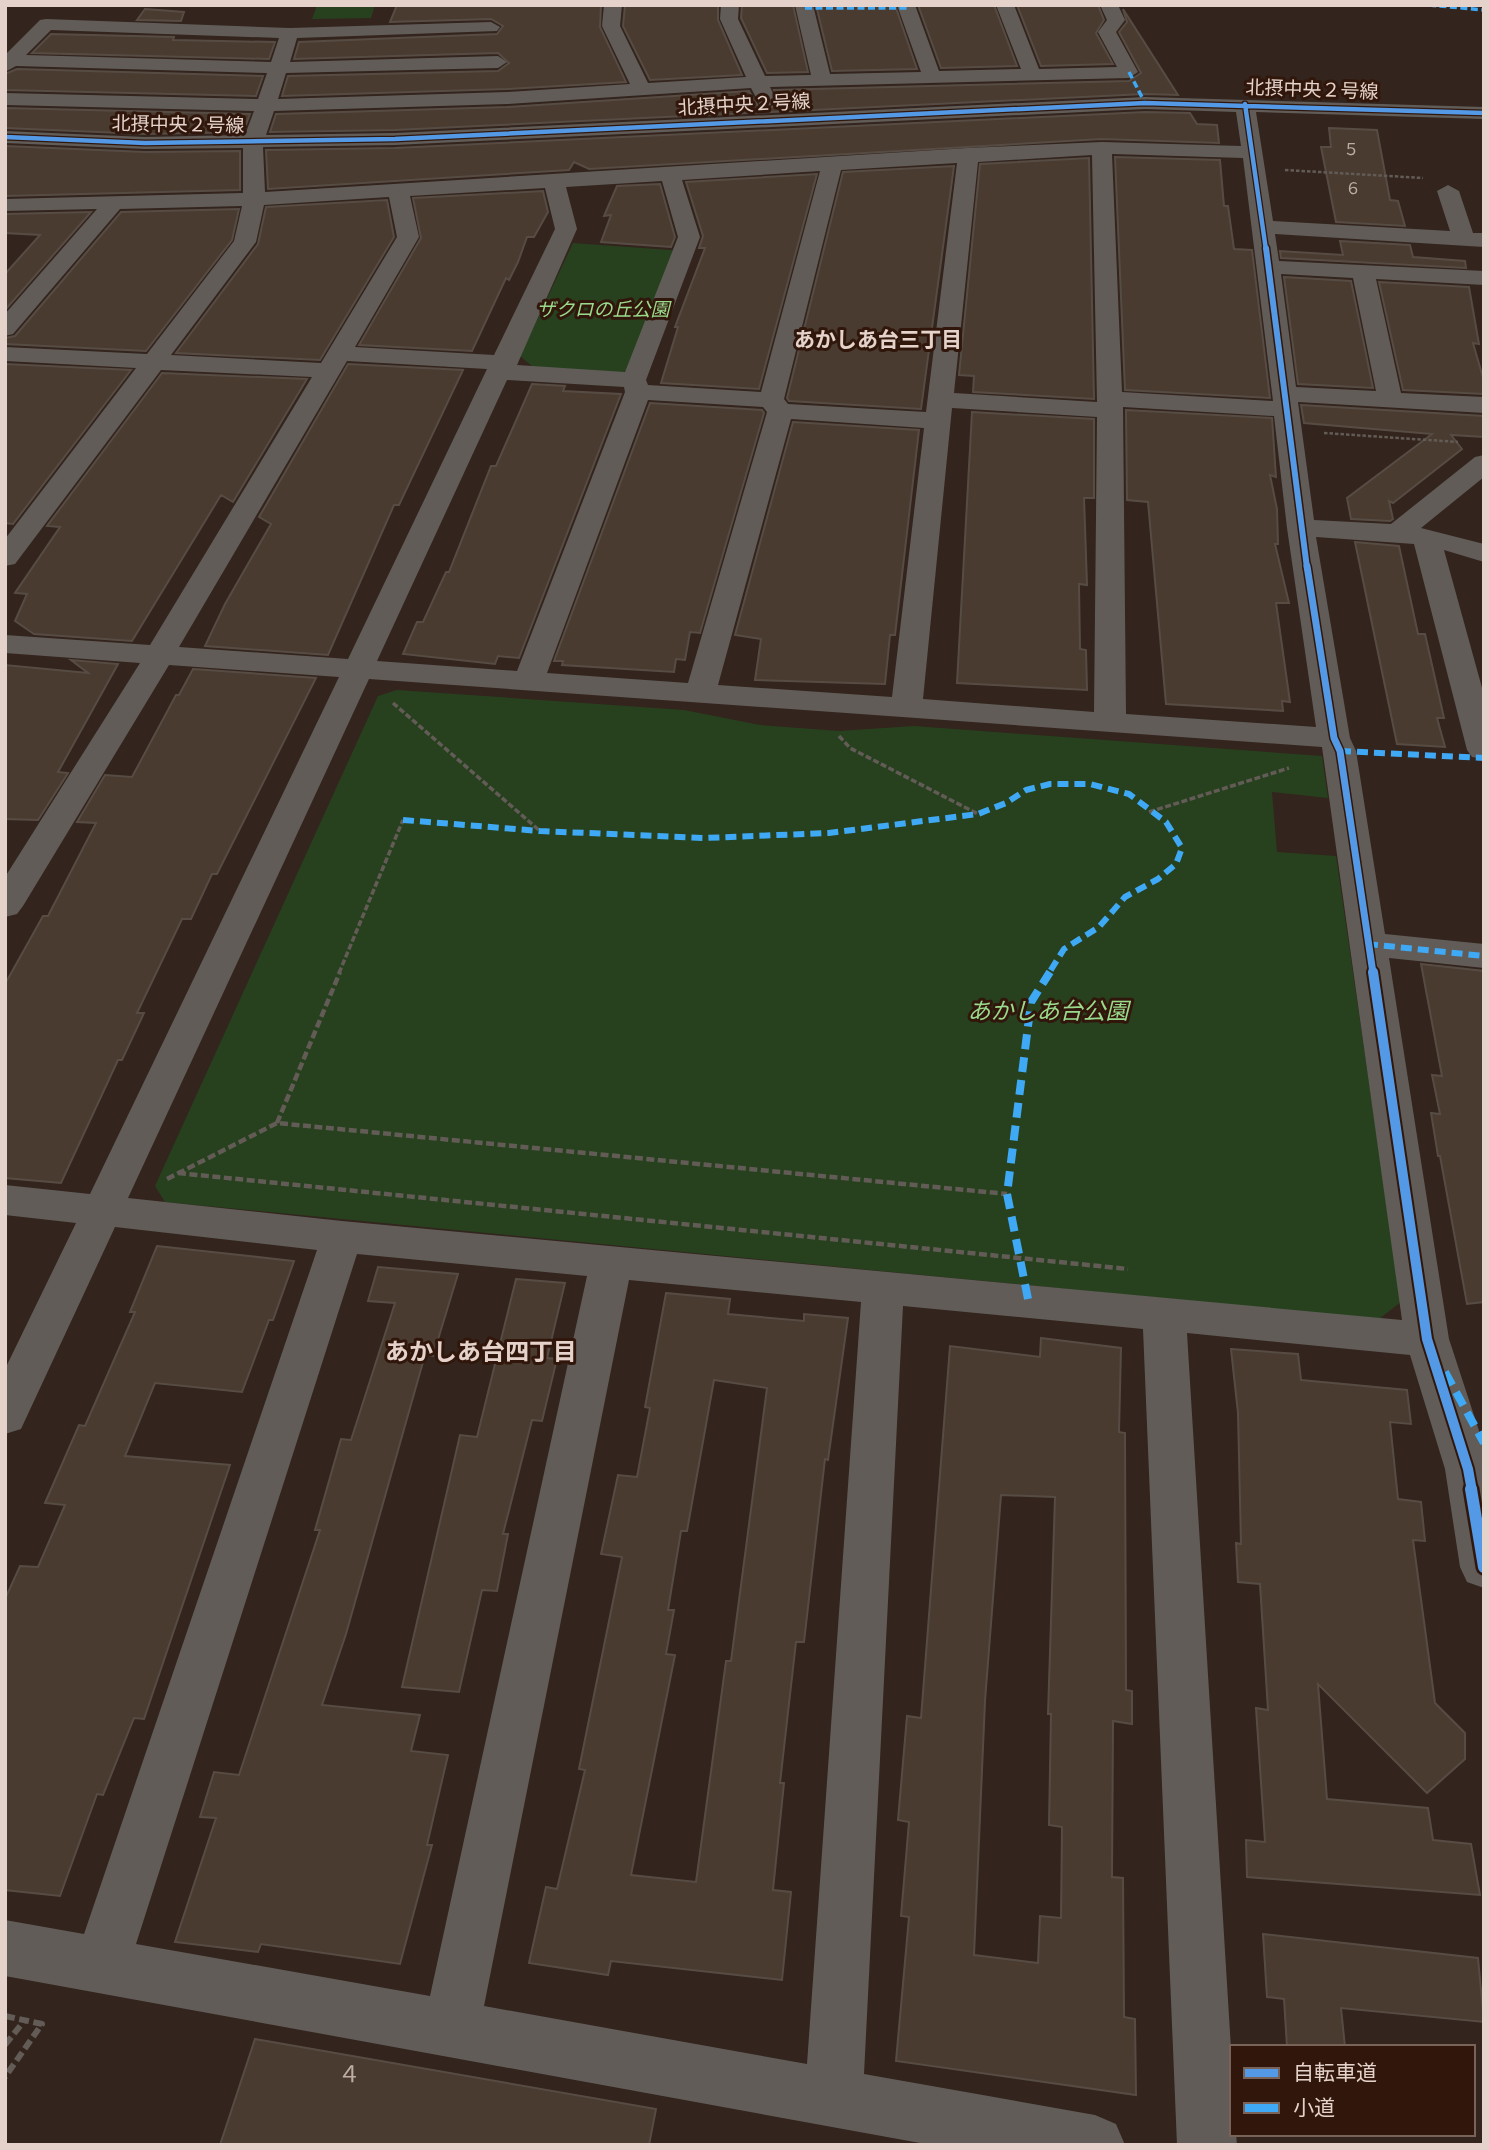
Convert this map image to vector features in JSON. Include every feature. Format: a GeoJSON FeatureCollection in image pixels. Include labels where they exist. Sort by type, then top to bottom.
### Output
{"type":"FeatureCollection","features":[{"type":"Feature","properties":{"kind":"street"},"geometry":{"type":"LineString","coordinates":[[499,5],[491,27],[507,98]]}},
{"type":"Feature","properties":{"kind":"street"},"geometry":{"type":"LineString","coordinates":[[613,5],[611,26],[642,90]]}},
{"type":"Feature","properties":{"kind":"street"},"geometry":{"type":"LineString","coordinates":[[730,5],[729,19],[775,119]]}},
{"type":"Feature","properties":{"kind":"street"},"geometry":{"type":"LineString","coordinates":[[804,5],[822,80]]}},
{"type":"Feature","properties":{"kind":"street"},"geometry":{"type":"LineString","coordinates":[[906,5],[932,77]]}},
{"type":"Feature","properties":{"kind":"street"},"geometry":{"type":"LineString","coordinates":[[1005,5],[1032,74]]}},
{"type":"Feature","properties":{"kind":"street"},"geometry":{"type":"LineString","coordinates":[[5,99],[267,105],[507,98],[758,82],[1129,72],[1107,32],[1116,20],[1109,5]]}},
{"type":"Feature","properties":{"kind":"street"},"geometry":{"type":"LineString","coordinates":[[8,63],[46,24],[290,33],[491,27]]}},
{"type":"Feature","properties":{"kind":"street"},"geometry":{"type":"LineString","coordinates":[[5,558],[245,242],[254,200],[253,143],[290,33]]}},
{"type":"Feature","properties":{"kind":"street"},"geometry":{"type":"LineString","coordinates":[[8,63],[279,68],[498,62]]}},
{"type":"Feature","properties":{"kind":"street"},"geometry":{"type":"LineString","coordinates":[[1245,104],[1269,267],[1301,528],[1337,745],[1427,1339],[1468,1469],[1484,1567]]}},
{"type":"Feature","properties":{"kind":"street","name":"北摂中央２号線"},"geometry":{"type":"LineString","coordinates":[[5,137],[145,143],[253,143],[525,133],[1021,107],[1245,104],[1484,113]]}},
{"type":"Feature","properties":{"kind":"street"},"geometry":{"type":"LineString","coordinates":[[5,205],[112,205],[254,200],[833,162],[1102,148],[1253,160]]}},
{"type":"Feature","properties":{"kind":"street"},"geometry":{"type":"LineString","coordinates":[[1102,148],[1110,405],[1110,722]]}},
{"type":"Feature","properties":{"kind":"street"},"geometry":{"type":"LineString","coordinates":[[906,708],[968,154]]}},
{"type":"Feature","properties":{"kind":"street"},"geometry":{"type":"LineString","coordinates":[[700,694],[776,406],[833,162]]}},
{"type":"Feature","properties":{"kind":"street"},"geometry":{"type":"LineString","coordinates":[[528,682],[689,237],[670,173]]}},
{"type":"Feature","properties":{"kind":"street"},"geometry":{"type":"LineString","coordinates":[[5,1416],[357,670],[504,367],[566,229],[554,181]]}},
{"type":"Feature","properties":{"kind":"street"},"geometry":{"type":"LineString","coordinates":[[5,906],[159,656],[408,237],[398,190]]}},
{"type":"Feature","properties":{"kind":"street"},"geometry":{"type":"LineString","coordinates":[[1448,191],[1474,239]]}},
{"type":"Feature","properties":{"kind":"street"},"geometry":{"type":"LineString","coordinates":[[5,329],[112,205]]}},
{"type":"Feature","properties":{"kind":"street"},"geometry":{"type":"LineString","coordinates":[[1263,227],[1474,239]]}},
{"type":"Feature","properties":{"kind":"street"},"geometry":{"type":"LineString","coordinates":[[1269,267],[1484,278]]}},
{"type":"Feature","properties":{"kind":"street"},"geometry":{"type":"LineString","coordinates":[[1363,273],[1390,400]]}},
{"type":"Feature","properties":{"kind":"street"},"geometry":{"type":"LineString","coordinates":[[5,354],[155,361],[504,367],[776,406],[940,411],[1110,405],[1286,411],[1390,400],[1484,405]]}},
{"type":"Feature","properties":{"kind":"street"},"geometry":{"type":"LineString","coordinates":[[1412,534],[1477,453]]}},
{"type":"Feature","properties":{"kind":"street"},"geometry":{"type":"LineString","coordinates":[[1301,528],[1412,534],[1450,540],[1484,554]]}},
{"type":"Feature","properties":{"kind":"street"},"geometry":{"type":"LineString","coordinates":[[1412,534],[1483,750]]}},
{"type":"Feature","properties":{"kind":"street"},"geometry":{"type":"LineString","coordinates":[[5,644],[1110,722],[1337,745]]}},
{"type":"Feature","properties":{"kind":"street"},"geometry":{"type":"LineString","coordinates":[[1367,944],[1484,956]]}},
{"type":"Feature","properties":{"kind":"street"},"geometry":{"type":"LineString","coordinates":[[5,1200],[342,1237],[883,1289],[1028,1299],[1427,1339]]}},
{"type":"Feature","properties":{"kind":"street"},"geometry":{"type":"LineString","coordinates":[[101,1965],[342,1237]]}},
{"type":"Feature","properties":{"kind":"street"},"geometry":{"type":"LineString","coordinates":[[451,2029],[611,1263]]}},
{"type":"Feature","properties":{"kind":"street"},"geometry":{"type":"LineString","coordinates":[[834,2097],[883,1289]]}},
{"type":"Feature","properties":{"kind":"street"},"geometry":{"type":"LineString","coordinates":[[1164,1314],[1207,2145]]}},
{"type":"Feature","properties":{"kind":"street"},"geometry":{"type":"LineString","coordinates":[[5,1948],[1095,2145]]}},
{"type":"Feature","properties":{"kind":"path"},"geometry":{"type":"LineString","coordinates":[[1253,160],[1428,178]]}},
{"type":"Feature","properties":{"kind":"path"},"geometry":{"type":"LineString","coordinates":[[1286,411],[1477,453]]}},
{"type":"Feature","properties":{"kind":"path"},"geometry":{"type":"LineString","coordinates":[[357,670],[540,831]]}},
{"type":"Feature","properties":{"kind":"path"},"geometry":{"type":"LineString","coordinates":[[809,701],[850,748],[978,814]]}},
{"type":"Feature","properties":{"kind":"path"},"geometry":{"type":"LineString","coordinates":[[1149,812],[1337,745]]}},
{"type":"Feature","properties":{"kind":"path"},"geometry":{"type":"LineString","coordinates":[[277,1123],[403,820]]}},
{"type":"Feature","properties":{"kind":"path"},"geometry":{"type":"LineString","coordinates":[[101,1210],[277,1123],[1007,1194]]}},
{"type":"Feature","properties":{"kind":"path"},"geometry":{"type":"LineString","coordinates":[[178,1173],[1136,1270]]}},
{"type":"Feature","properties":{"kind":"path"},"geometry":{"type":"LineString","coordinates":[[5,2016],[42,2024],[5,2077]]}},
{"type":"Feature","properties":{"kind":"path"},"geometry":{"type":"LineString","coordinates":[[5,2045],[24,2020]]}},
{"type":"Feature","properties":{"kind":"green space"},"geometry":{"type":"Polygon","coordinates":[[[317,5],[375,5],[371,18],[312,19],[317,5]]]}},
{"type":"Feature","properties":{"kind":"green space","name":"ザクロの丘公園"},"geometry":{"type":"Polygon","coordinates":[[[573,243],[684,251],[641,366],[620,373],[533,367],[520,356],[573,243]]]}},
{"type":"Feature","properties":{"kind":"green space","name":"あかしあ台公園"},"geometry":{"type":"Polygon","coordinates":[[[397,690],[684,710],[760,725],[839,731],[914,726],[1322,756],[1328,798],[1272,792],[1277,852],[1336,856],[1401,1302],[1379,1319],[165,1202],[155,1186],[378,696],[397,690]]]}},
{"type":"Feature","properties":{"kind":"building"},"geometry":{"type":"Polygon","coordinates":[[[397,5],[601,5],[600,27],[626,82],[507,89],[282,96],[288,76],[498,71],[509,63],[498,53],[294,59],[299,42],[497,34],[503,26],[491,19],[390,22],[397,5]]]}},
{"type":"Feature","properties":{"kind":"building"},"geometry":{"type":"Polygon","coordinates":[[[625,5],[718,5],[718,20],[742,75],[650,80],[623,26],[625,5]]]}},
{"type":"Feature","properties":{"kind":"building"},"geometry":{"type":"Polygon","coordinates":[[[742,5],[793,5],[808,72],[767,73],[741,18],[742,5]]]}},
{"type":"Feature","properties":{"kind":"building"},"geometry":{"type":"Polygon","coordinates":[[[816,5],[895,5],[917,69],[832,71],[816,5]]]}},
{"type":"Feature","properties":{"kind":"building"},"geometry":{"type":"Polygon","coordinates":[[[918,5],[994,5],[1017,66],[941,68],[918,5]]]}},
{"type":"Feature","properties":{"kind":"building"},"geometry":{"type":"Polygon","coordinates":[[[1017,5],[1098,5],[1104,20],[1096,33],[1113,64],[1041,66],[1017,5]]]}},
{"type":"Feature","properties":{"kind":"building"},"geometry":{"type":"Polygon","coordinates":[[[145,9],[184,12],[181,21],[137,20],[145,9]]]}},
{"type":"Feature","properties":{"kind":"building"},"geometry":{"type":"Polygon","coordinates":[[[1123,9],[1178,95],[1145,94],[395,130],[270,132],[276,114],[507,107],[749,91],[758,106],[766,110],[780,102],[774,90],[1129,81],[1141,73],[1119,32],[1127,22],[1123,9]]]}},
{"type":"Feature","properties":{"kind":"building"},"geometry":{"type":"Polygon","coordinates":[[[51,34],[275,42],[269,59],[32,53],[51,34]]]}},
{"type":"Feature","properties":{"kind":"building"},"geometry":{"type":"Polygon","coordinates":[[[17,69],[263,76],[256,96],[5,90],[5,74],[17,69]]]}},
{"type":"Feature","properties":{"kind":"building"},"geometry":{"type":"Polygon","coordinates":[[[5,108],[250,114],[243,132],[145,134],[5,128],[5,108]]]}},
{"type":"Feature","properties":{"kind":"building"},"geometry":{"type":"Polygon","coordinates":[[[1145,112],[1190,113],[1197,124],[1217,125],[1219,143],[1102,139],[589,169],[574,162],[569,170],[268,189],[266,150],[395,148],[1145,112]]]}},
{"type":"Feature","properties":{"kind":"building"},"geometry":{"type":"Polygon","coordinates":[[[1329,128],[1377,130],[1390,200],[1398,201],[1405,226],[1336,222],[1321,147],[1331,147],[1329,128]]]}},
{"type":"Feature","properties":{"kind":"building"},"geometry":{"type":"Polygon","coordinates":[[[5,146],[145,152],[240,151],[240,190],[5,196],[5,146]]]}},
{"type":"Feature","properties":{"kind":"building"},"geometry":{"type":"Polygon","coordinates":[[[1115,157],[1220,160],[1224,206],[1228,206],[1234,249],[1252,250],[1270,398],[1125,390],[1115,157]]]}},
{"type":"Feature","properties":{"kind":"building"},"geometry":{"type":"Polygon","coordinates":[[[1089,158],[1094,399],[973,392],[974,376],[959,375],[980,164],[1089,158]]]}},
{"type":"Feature","properties":{"kind":"building"},"geometry":{"type":"Polygon","coordinates":[[[954,166],[921,409],[789,401],[787,398],[843,172],[954,166]]]}},
{"type":"Feature","properties":{"kind":"building"},"geometry":{"type":"Polygon","coordinates":[[[817,174],[759,389],[661,383],[678,327],[675,327],[705,248],[699,248],[703,236],[686,182],[817,174]]]}},
{"type":"Feature","properties":{"kind":"building"},"geometry":{"type":"Polygon","coordinates":[[[660,184],[675,237],[671,247],[601,242],[611,215],[604,216],[617,186],[660,184]]]}},
{"type":"Feature","properties":{"kind":"building"},"geometry":{"type":"Polygon","coordinates":[[[543,191],[548,212],[534,237],[527,237],[518,262],[509,280],[506,278],[472,351],[359,345],[421,238],[413,198],[543,191]]]}},
{"type":"Feature","properties":{"kind":"building"},"geometry":{"type":"Polygon","coordinates":[[[387,200],[394,237],[320,360],[176,353],[258,244],[266,207],[387,200]]]}},
{"type":"Feature","properties":{"kind":"building"},"geometry":{"type":"Polygon","coordinates":[[[239,209],[232,240],[146,351],[5,344],[5,338],[15,336],[121,212],[239,209]]]}},
{"type":"Feature","properties":{"kind":"building"},"geometry":{"type":"Polygon","coordinates":[[[91,212],[5,310],[5,274],[40,235],[5,233],[5,214],[91,212]]]}},
{"type":"Feature","properties":{"kind":"building"},"geometry":{"type":"Polygon","coordinates":[[[1340,241],[1410,245],[1413,257],[1465,261],[1466,268],[1281,258],[1280,251],[1343,255],[1340,241]]]}},
{"type":"Feature","properties":{"kind":"building"},"geometry":{"type":"Polygon","coordinates":[[[1284,277],[1351,281],[1373,388],[1298,384],[1284,277]]]}},
{"type":"Feature","properties":{"kind":"building"},"geometry":{"type":"Polygon","coordinates":[[[1379,282],[1469,287],[1479,344],[1473,343],[1484,381],[1484,394],[1403,390],[1379,282]]]}},
{"type":"Feature","properties":{"kind":"building"},"geometry":{"type":"Polygon","coordinates":[[[5,364],[131,370],[13,524],[5,523],[5,364]]]}},
{"type":"Feature","properties":{"kind":"building"},"geometry":{"type":"Polygon","coordinates":[[[348,364],[463,370],[399,505],[394,505],[328,655],[205,646],[225,604],[271,524],[259,517],[348,364]]]}},
{"type":"Feature","properties":{"kind":"building"},"geometry":{"type":"Polygon","coordinates":[[[162,373],[307,379],[233,502],[221,495],[132,641],[34,634],[15,621],[27,594],[15,593],[60,527],[47,526],[162,373]]]}},
{"type":"Feature","properties":{"kind":"building"},"geometry":{"type":"Polygon","coordinates":[[[532,384],[565,386],[563,391],[621,394],[519,658],[498,656],[495,664],[403,654],[417,622],[423,622],[446,572],[449,572],[491,466],[496,466],[532,384]]]}},
{"type":"Feature","properties":{"kind":"building"},"geometry":{"type":"Polygon","coordinates":[[[650,403],[762,410],[764,413],[700,633],[690,632],[685,660],[676,659],[674,672],[562,665],[563,661],[554,661],[650,403]]]}},
{"type":"Feature","properties":{"kind":"building"},"geometry":{"type":"Polygon","coordinates":[[[1301,405],[1484,416],[1484,437],[1451,435],[1462,449],[1393,503],[1389,501],[1393,519],[1390,521],[1351,519],[1347,498],[1432,434],[1304,423],[1301,405]]]}},
{"type":"Feature","properties":{"kind":"building"},"geometry":{"type":"Polygon","coordinates":[[[1126,410],[1272,418],[1276,477],[1270,475],[1277,509],[1278,544],[1275,544],[1289,603],[1276,603],[1290,702],[1282,701],[1283,711],[1166,704],[1148,502],[1127,500],[1126,410]]]}},
{"type":"Feature","properties":{"kind":"building"},"geometry":{"type":"Polygon","coordinates":[[[972,412],[1094,419],[1094,498],[1084,498],[1087,585],[1079,584],[1080,649],[1086,650],[1087,690],[957,683],[972,412]]]}},
{"type":"Feature","properties":{"kind":"building"},"geometry":{"type":"Polygon","coordinates":[[[793,422],[919,430],[895,635],[890,635],[885,684],[755,680],[761,639],[735,635],[793,422]]]}},
{"type":"Feature","properties":{"kind":"building"},"geometry":{"type":"Polygon","coordinates":[[[1355,542],[1399,546],[1418,634],[1425,634],[1444,718],[1437,718],[1445,747],[1397,744],[1355,542]]]}},
{"type":"Feature","properties":{"kind":"building"},"geometry":{"type":"Polygon","coordinates":[[[71,660],[118,664],[58,772],[68,773],[38,820],[5,819],[5,665],[88,673],[71,660]]]}},
{"type":"Feature","properties":{"kind":"building"},"geometry":{"type":"Polygon","coordinates":[[[193,669],[316,678],[217,874],[212,874],[191,919],[182,919],[137,1013],[144,1013],[122,1060],[118,1060],[61,1183],[5,1178],[5,984],[43,916],[48,916],[96,823],[77,822],[105,775],[132,777],[193,669]]]}},
{"type":"Feature","properties":{"kind":"building"},"geometry":{"type":"Polygon","coordinates":[[[1421,964],[1484,971],[1484,1302],[1467,1304],[1438,1156],[1431,1113],[1440,1114],[1432,1075],[1442,1076],[1421,964]]]}},
{"type":"Feature","properties":{"kind":"building"},"geometry":{"type":"Polygon","coordinates":[[[157,1246],[294,1261],[273,1320],[269,1320],[242,1392],[155,1383],[125,1456],[230,1465],[144,1719],[134,1718],[103,1795],[97,1794],[60,1896],[5,1890],[5,1599],[20,1566],[38,1567],[65,1505],[45,1503],[79,1425],[85,1426],[135,1312],[130,1312],[157,1246]]]}},
{"type":"Feature","properties":{"kind":"building"},"geometry":{"type":"Polygon","coordinates":[[[378,1267],[458,1274],[433,1356],[425,1355],[346,1634],[322,1705],[420,1715],[411,1751],[448,1755],[427,1845],[432,1845],[400,1964],[261,1944],[258,1952],[175,1942],[216,1818],[200,1817],[214,1772],[239,1775],[320,1530],[315,1530],[341,1439],[351,1440],[395,1303],[368,1301],[378,1267]]]}},
{"type":"Feature","properties":{"kind":"building"},"geometry":{"type":"Polygon","coordinates":[[[516,1279],[565,1283],[547,1358],[557,1359],[542,1421],[532,1420],[503,1534],[508,1534],[497,1591],[482,1590],[459,1692],[402,1687],[460,1435],[477,1437],[516,1279]]]}},
{"type":"Feature","properties":{"kind":"building"},"geometry":{"type":"Polygon","coordinates":[[[666,1293],[730,1299],[728,1314],[804,1321],[804,1314],[848,1318],[828,1460],[825,1459],[804,1642],[796,1642],[780,1783],[784,1783],[773,1890],[791,1892],[782,1980],[611,1961],[608,1975],[529,1963],[546,1887],[557,1889],[585,1770],[579,1769],[622,1557],[601,1554],[618,1475],[637,1477],[650,1408],[645,1407],[666,1293]],[[714,1380],[687,1531],[681,1531],[668,1610],[674,1610],[666,1654],[675,1655],[631,1875],[696,1882],[726,1661],[731,1661],[767,1388],[714,1380]]]}},
{"type":"Feature","properties":{"kind":"building"},"geometry":{"type":"Polygon","coordinates":[[[1041,1338],[1121,1348],[1119,1432],[1125,1433],[1126,1690],[1132,1691],[1132,1724],[1113,1721],[1112,1877],[1123,1878],[1124,2017],[1135,2019],[1136,2095],[896,2061],[909,1917],[901,1916],[909,1822],[898,1820],[907,1716],[921,1718],[950,1346],[1040,1357],[1041,1338]],[[1001,1495],[985,1701],[974,1955],[1038,1963],[1040,1916],[1061,1918],[1062,1827],[1049,1825],[1051,1714],[1048,1714],[1055,1497],[1001,1495]]]}},
{"type":"Feature","properties":{"kind":"building"},"geometry":{"type":"Polygon","coordinates":[[[1231,1349],[1298,1354],[1301,1380],[1407,1390],[1411,1424],[1390,1422],[1398,1499],[1421,1502],[1425,1541],[1413,1540],[1435,1703],[1465,1733],[1465,1759],[1427,1793],[1318,1684],[1327,1799],[1428,1808],[1433,1840],[1471,1844],[1480,1895],[1247,1877],[1246,1840],[1265,1842],[1256,1708],[1268,1710],[1260,1584],[1238,1582],[1236,1543],[1241,1544],[1238,1413],[1231,1349]]]}},
{"type":"Feature","properties":{"kind":"building"},"geometry":{"type":"Polygon","coordinates":[[[1263,1934],[1478,1958],[1484,2022],[1341,2008],[1345,2045],[1287,2045],[1284,1999],[1267,1997],[1263,1934]]]}},
{"type":"Feature","properties":{"kind":"building"},"geometry":{"type":"Polygon","coordinates":[[[255,2039],[656,2109],[649,2145],[220,2145],[255,2039]]]}},
{"type":"Feature","properties":{"kind":"marked path"},"geometry":{"type":"LineString","coordinates":[[1429,5],[1484,10]]}},
{"type":"Feature","properties":{"kind":"marked path"},"geometry":{"type":"LineString","coordinates":[[805,8],[908,8]]}},
{"type":"Feature","properties":{"kind":"marked path"},"geometry":{"type":"LineString","coordinates":[[1129,72],[1145,103]]}},
{"type":"Feature","properties":{"kind":"marked path"},"geometry":{"type":"LineString","coordinates":[[1340,751],[1484,758]]}},
{"type":"Feature","properties":{"kind":"marked path"},"geometry":{"type":"LineString","coordinates":[[403,820],[540,831],[704,838],[829,833],[978,814],[1006,803],[1026,790],[1050,784],[1090,784],[1129,794],[1166,822],[1182,848],[1176,864],[1158,879],[1125,897],[1099,927],[1064,949],[1031,1002],[1007,1194],[1028,1299]]}},
{"type":"Feature","properties":{"kind":"marked path"},"geometry":{"type":"LineString","coordinates":[[1367,944],[1484,956]]}},
{"type":"Feature","properties":{"kind":"marked path"},"geometry":{"type":"LineString","coordinates":[[1445,1372],[1484,1443]]}},
{"type":"Feature","properties":{"kind":"cycle path"},"geometry":{"type":"LineString","coordinates":[[5,137],[145,143],[395,139],[1145,103],[1484,113]]}},
{"type":"Feature","properties":{"kind":"cycle path"},"geometry":{"type":"LineString","coordinates":[[1245,104],[1269,267],[1301,528],[1334,738],[1340,751],[1427,1339],[1468,1469],[1484,1567]]}},
{"type":"Feature","properties":{"kind":"district","name":"あかしあ台三丁目"},"geometry":{"type":"Point","coordinates":[878,340]}},
{"type":"Feature","properties":{"kind":"district","name":"あかしあ台四丁目"},"geometry":{"type":"Point","coordinates":[481,1352]}}]}
